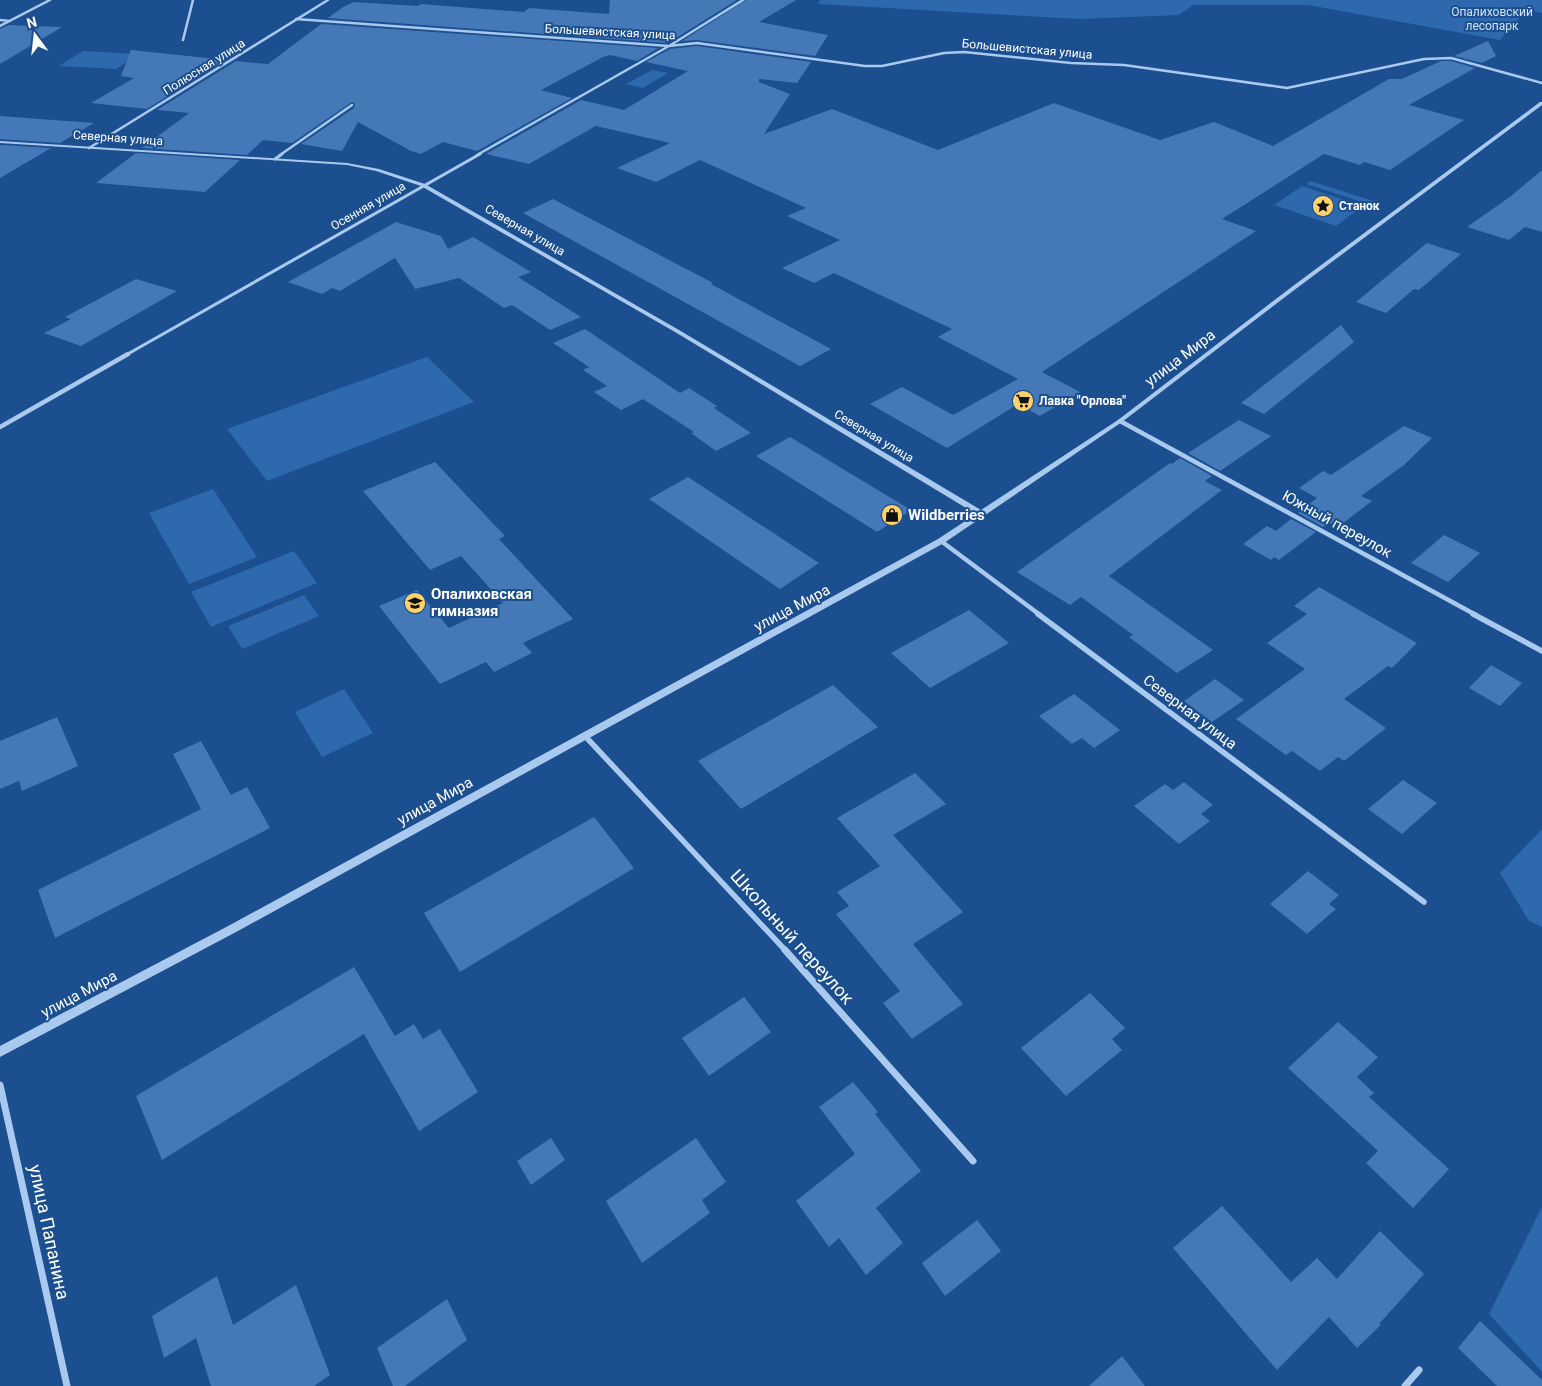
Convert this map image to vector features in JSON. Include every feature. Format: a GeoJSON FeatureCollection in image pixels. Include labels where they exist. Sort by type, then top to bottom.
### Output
{"type":"FeatureCollection","features":[{"type":"Feature","properties":{"kind":"street"},"geometry":{"type":"LineString","coordinates":[[0,26],[50,0]]}},
{"type":"Feature","properties":{"kind":"street"},"geometry":{"type":"LineString","coordinates":[[183,40],[193,0]]}},
{"type":"Feature","properties":{"kind":"street","name":"Полюсная улица"},"geometry":{"type":"LineString","coordinates":[[89,148],[328,0]]}},
{"type":"Feature","properties":{"kind":"street","name":"Осенняя улица"},"geometry":{"type":"LineString","coordinates":[[0,427],[669,46],[743,0]]}},
{"type":"Feature","properties":{"kind":"street","name":"Большевистская улица"},"geometry":{"type":"LineString","coordinates":[[296,19],[669,46],[697,43],[865,66],[882,66],[944,53],[964,52],[1070,63],[1124,65],[1287,88],[1424,59],[1451,58],[1542,83]]}},
{"type":"Feature","properties":{"kind":"street"},"geometry":{"type":"LineString","coordinates":[[0,20],[10,21]]}},
{"type":"Feature","properties":{"kind":"street","name":"улица Мира"},"geometry":{"type":"LineString","coordinates":[[0,1052],[234,928],[941,541],[1120,421],[1291,290],[1542,103]]}},
{"type":"Feature","properties":{"kind":"street"},"geometry":{"type":"LineString","coordinates":[[275,160],[352,106]]}},
{"type":"Feature","properties":{"kind":"street","name":"Северная улица"},"geometry":{"type":"LineString","coordinates":[[0,142],[347,164],[377,170],[423,185],[694,341],[982,514]]}},
{"type":"Feature","properties":{"kind":"street","name":"Южный переулок"},"geometry":{"type":"LineString","coordinates":[[1120,421],[1542,650]]}},
{"type":"Feature","properties":{"kind":"street","name":"Северная улица"},"geometry":{"type":"LineString","coordinates":[[941,541],[1424,902]]}},
{"type":"Feature","properties":{"kind":"street","name":"Школьный переулок"},"geometry":{"type":"LineString","coordinates":[[585,736],[750,910],[973,1161]]}},
{"type":"Feature","properties":{"kind":"street","name":"улица Папанина"},"geometry":{"type":"LineString","coordinates":[[0,1085],[68,1386]]}},
{"type":"Feature","properties":{"kind":"street"},"geometry":{"type":"LineString","coordinates":[[1405,1386],[1419,1370]]}},
{"type":"Feature","properties":{"kind":"green space","name":"Опалиховский лесопарк"},"geometry":{"type":"Polygon","coordinates":[[[820,0],[1542,0],[1542,13],[1527,10],[1500,40],[1308,5],[1193,5],[1179,15],[1079,19],[818,4],[820,0]]]}},
{"type":"Feature","properties":{"kind":"green space"},"geometry":{"type":"Polygon","coordinates":[[[83,51],[139,54],[116,69],[59,66],[83,51]]]}},
{"type":"Feature","properties":{"kind":"green space"},"geometry":{"type":"Polygon","coordinates":[[[652,70],[668,73],[643,88],[626,84],[652,70]]]}},
{"type":"Feature","properties":{"kind":"green space"},"geometry":{"type":"Polygon","coordinates":[[[1311,181],[1373,201],[1368,204],[1306,184],[1311,181]]]}},
{"type":"Feature","properties":{"kind":"green space"},"geometry":{"type":"Polygon","coordinates":[[[1302,186],[1363,206],[1336,226],[1274,205],[1302,186]]]}},
{"type":"Feature","properties":{"kind":"green space"},"geometry":{"type":"Polygon","coordinates":[[[427,357],[474,402],[267,481],[227,429],[427,357]]]}},
{"type":"Feature","properties":{"kind":"green space"},"geometry":{"type":"Polygon","coordinates":[[[213,489],[257,557],[189,584],[149,513],[213,489]]]}},
{"type":"Feature","properties":{"kind":"green space"},"geometry":{"type":"Polygon","coordinates":[[[294,551],[317,583],[211,627],[191,592],[294,551]]]}},
{"type":"Feature","properties":{"kind":"green space"},"geometry":{"type":"Polygon","coordinates":[[[304,595],[319,616],[242,649],[228,626],[304,595]]]}},
{"type":"Feature","properties":{"kind":"green space"},"geometry":{"type":"Polygon","coordinates":[[[344,689],[373,733],[322,757],[295,712],[344,689]]]}},
{"type":"Feature","properties":{"kind":"green space"},"geometry":{"type":"Polygon","coordinates":[[[1542,829],[1542,927],[1529,921],[1500,873],[1542,829]]]}},
{"type":"Feature","properties":{"kind":"green space"},"geometry":{"type":"Polygon","coordinates":[[[1542,1207],[1542,1372],[1489,1314],[1542,1207]]]}},
{"type":"Feature","properties":{"kind":"building"},"geometry":{"type":"Polygon","coordinates":[[[610,0],[737,0],[668,43],[328,18],[343,7],[354,2],[417,6],[421,4],[524,12],[529,8],[609,14],[610,0]]]}},
{"type":"Feature","properties":{"kind":"building"},"geometry":{"type":"Polygon","coordinates":[[[746,0],[796,0],[759,22],[828,35],[815,56],[697,40],[682,41],[746,0]]]}},
{"type":"Feature","properties":{"kind":"building"},"geometry":{"type":"Polygon","coordinates":[[[321,24],[658,48],[637,61],[610,55],[603,57],[541,90],[572,98],[477,151],[443,142],[421,154],[411,151],[358,122],[342,151],[301,144],[354,108],[355,104],[352,102],[292,143],[263,140],[247,155],[142,148],[189,113],[157,110],[236,61],[268,64],[321,24]]]}},
{"type":"Feature","properties":{"kind":"building"},"geometry":{"type":"Polygon","coordinates":[[[9,25],[62,27],[0,64],[0,29],[9,25]]]}},
{"type":"Feature","properties":{"kind":"building"},"geometry":{"type":"Polygon","coordinates":[[[1488,41],[1496,56],[1482,63],[1454,56],[1488,41]]]}},
{"type":"Feature","properties":{"kind":"building"},"geometry":{"type":"Polygon","coordinates":[[[697,46],[811,62],[797,83],[759,79],[759,82],[790,94],[764,134],[832,109],[938,150],[1054,103],[1160,140],[1214,122],[1273,146],[1389,79],[1402,79],[1441,61],[1451,61],[1475,68],[1409,105],[1464,120],[1390,170],[1364,162],[1360,165],[1324,154],[1222,219],[1256,231],[1042,372],[1080,392],[1040,416],[1018,404],[947,448],[870,404],[902,387],[953,415],[1018,379],[938,337],[952,329],[834,273],[814,283],[782,268],[840,240],[787,216],[806,208],[700,160],[656,182],[617,168],[670,143],[596,126],[622,111],[529,164],[486,154],[581,100],[624,110],[688,71],[646,62],[670,49],[697,46]]]}},
{"type":"Feature","properties":{"kind":"building"},"geometry":{"type":"Polygon","coordinates":[[[131,50],[226,60],[147,109],[91,103],[134,78],[121,76],[131,50]]]}},
{"type":"Feature","properties":{"kind":"building"},"geometry":{"type":"Polygon","coordinates":[[[0,116],[94,123],[60,143],[0,139],[0,116]]]}},
{"type":"Feature","properties":{"kind":"building"},"geometry":{"type":"Polygon","coordinates":[[[0,145],[51,148],[0,178],[0,145]]]}},
{"type":"Feature","properties":{"kind":"building"},"geometry":{"type":"Polygon","coordinates":[[[136,153],[240,160],[205,192],[96,183],[136,153]]]}},
{"type":"Feature","properties":{"kind":"building"},"geometry":{"type":"Polygon","coordinates":[[[1542,170],[1542,232],[1525,227],[1509,240],[1467,227],[1511,196],[1542,170]]]}},
{"type":"Feature","properties":{"kind":"building"},"geometry":{"type":"Polygon","coordinates":[[[553,199],[713,283],[711,284],[831,349],[800,366],[523,213],[553,199]]]}},
{"type":"Feature","properties":{"kind":"building"},"geometry":{"type":"Polygon","coordinates":[[[396,222],[441,236],[448,249],[473,237],[531,272],[518,277],[581,317],[550,330],[512,305],[504,308],[459,278],[415,289],[395,258],[340,291],[332,288],[322,294],[288,282],[396,222]]]}},
{"type":"Feature","properties":{"kind":"building"},"geometry":{"type":"Polygon","coordinates":[[[1427,243],[1461,254],[1419,290],[1414,289],[1386,313],[1356,302],[1427,243]]]}},
{"type":"Feature","properties":{"kind":"building"},"geometry":{"type":"Polygon","coordinates":[[[136,279],[177,291],[81,346],[44,333],[71,319],[65,317],[136,279]]]}},
{"type":"Feature","properties":{"kind":"building"},"geometry":{"type":"Polygon","coordinates":[[[1341,325],[1354,342],[1264,414],[1241,403],[1341,325]]]}},
{"type":"Feature","properties":{"kind":"building"},"geometry":{"type":"Polygon","coordinates":[[[585,329],[680,393],[689,388],[717,406],[714,408],[751,433],[716,451],[691,433],[694,432],[643,399],[621,410],[594,392],[607,386],[583,370],[589,367],[553,343],[585,329]]]}},
{"type":"Feature","properties":{"kind":"building"},"geometry":{"type":"Polygon","coordinates":[[[1239,420],[1271,436],[1220,471],[1188,453],[1239,420]]]}},
{"type":"Feature","properties":{"kind":"building"},"geometry":{"type":"Polygon","coordinates":[[[1404,426],[1432,438],[1404,465],[1361,496],[1372,501],[1338,527],[1329,523],[1323,527],[1298,513],[1317,498],[1299,488],[1323,471],[1331,475],[1404,426]]]}},
{"type":"Feature","properties":{"kind":"building"},"geometry":{"type":"Polygon","coordinates":[[[790,437],[911,510],[877,532],[756,456],[790,437]]]}},
{"type":"Feature","properties":{"kind":"building"},"geometry":{"type":"Polygon","coordinates":[[[1180,458],[1212,476],[1205,481],[1222,490],[1109,576],[1213,650],[1177,673],[1129,637],[1133,635],[1081,597],[1070,605],[1017,572],[1170,463],[1172,464],[1180,458]]]}},
{"type":"Feature","properties":{"kind":"building"},"geometry":{"type":"Polygon","coordinates":[[[435,462],[505,536],[499,539],[573,619],[523,643],[532,653],[494,672],[486,662],[440,684],[379,606],[417,590],[449,628],[503,603],[461,556],[430,570],[363,491],[435,462]]]}},
{"type":"Feature","properties":{"kind":"building"},"geometry":{"type":"Polygon","coordinates":[[[688,477],[819,563],[780,589],[649,499],[688,477]]]}},
{"type":"Feature","properties":{"kind":"building"},"geometry":{"type":"Polygon","coordinates":[[[1291,519],[1316,532],[1279,560],[1274,557],[1271,560],[1243,544],[1267,526],[1276,531],[1291,519]]]}},
{"type":"Feature","properties":{"kind":"building"},"geometry":{"type":"Polygon","coordinates":[[[1444,535],[1480,553],[1448,582],[1411,563],[1444,535]]]}},
{"type":"Feature","properties":{"kind":"building"},"geometry":{"type":"Polygon","coordinates":[[[1319,587],[1417,643],[1392,668],[1388,666],[1344,699],[1386,728],[1344,761],[1338,757],[1320,771],[1292,751],[1286,755],[1236,719],[1305,669],[1267,643],[1307,614],[1294,606],[1319,587]]]}},
{"type":"Feature","properties":{"kind":"building"},"geometry":{"type":"Polygon","coordinates":[[[969,610],[1009,643],[930,688],[891,653],[969,610]]]}},
{"type":"Feature","properties":{"kind":"building"},"geometry":{"type":"Polygon","coordinates":[[[1491,665],[1522,683],[1500,706],[1469,688],[1491,665]]]}},
{"type":"Feature","properties":{"kind":"building"},"geometry":{"type":"Polygon","coordinates":[[[1215,679],[1244,700],[1212,722],[1184,701],[1215,679]]]}},
{"type":"Feature","properties":{"kind":"building"},"geometry":{"type":"Polygon","coordinates":[[[833,685],[878,727],[741,809],[698,761],[833,685]]]}},
{"type":"Feature","properties":{"kind":"building"},"geometry":{"type":"Polygon","coordinates":[[[1074,694],[1120,730],[1094,748],[1082,738],[1072,744],[1039,716],[1074,694]]]}},
{"type":"Feature","properties":{"kind":"building"},"geometry":{"type":"Polygon","coordinates":[[[57,717],[78,766],[22,791],[19,781],[0,789],[0,741],[57,717]]]}},
{"type":"Feature","properties":{"kind":"building"},"geometry":{"type":"Polygon","coordinates":[[[201,741],[231,795],[247,787],[270,828],[55,938],[38,890],[201,809],[173,754],[201,741]]]}},
{"type":"Feature","properties":{"kind":"building"},"geometry":{"type":"Polygon","coordinates":[[[915,773],[946,804],[893,835],[963,912],[913,944],[963,1004],[912,1039],[883,1003],[900,991],[836,914],[849,906],[837,892],[880,866],[837,818],[915,773]]]}},
{"type":"Feature","properties":{"kind":"building"},"geometry":{"type":"Polygon","coordinates":[[[1403,780],[1437,803],[1402,834],[1368,809],[1403,780]]]}},
{"type":"Feature","properties":{"kind":"building"},"geometry":{"type":"Polygon","coordinates":[[[1184,782],[1213,805],[1201,814],[1210,821],[1179,844],[1134,806],[1165,784],[1173,790],[1184,782]]]}},
{"type":"Feature","properties":{"kind":"building"},"geometry":{"type":"Polygon","coordinates":[[[594,817],[634,868],[460,972],[424,913],[594,817]]]}},
{"type":"Feature","properties":{"kind":"building"},"geometry":{"type":"Polygon","coordinates":[[[1308,871],[1339,895],[1329,904],[1336,909],[1307,934],[1270,904],[1308,871]]]}},
{"type":"Feature","properties":{"kind":"building"},"geometry":{"type":"Polygon","coordinates":[[[354,967],[395,1036],[414,1024],[423,1039],[440,1029],[478,1092],[419,1131],[364,1034],[162,1160],[136,1096],[354,967]]]}},
{"type":"Feature","properties":{"kind":"building"},"geometry":{"type":"Polygon","coordinates":[[[1090,993],[1125,1028],[1112,1039],[1122,1050],[1066,1096],[1021,1048],[1090,993]]]}},
{"type":"Feature","properties":{"kind":"building"},"geometry":{"type":"Polygon","coordinates":[[[744,997],[771,1032],[709,1076],[682,1038],[744,997]]]}},
{"type":"Feature","properties":{"kind":"building"},"geometry":{"type":"Polygon","coordinates":[[[1338,1022],[1378,1057],[1357,1077],[1374,1093],[1369,1097],[1449,1169],[1413,1208],[1366,1163],[1378,1151],[1288,1068],[1338,1022]]]}},
{"type":"Feature","properties":{"kind":"building"},"geometry":{"type":"Polygon","coordinates":[[[853,1082],[878,1112],[875,1114],[921,1171],[876,1208],[903,1243],[866,1275],[839,1238],[829,1247],[796,1201],[855,1154],[819,1107],[853,1082]]]}},
{"type":"Feature","properties":{"kind":"building"},"geometry":{"type":"Polygon","coordinates":[[[551,1138],[565,1160],[531,1185],[517,1161],[551,1138]]]}},
{"type":"Feature","properties":{"kind":"building"},"geometry":{"type":"Polygon","coordinates":[[[696,1138],[726,1182],[702,1200],[710,1213],[642,1263],[606,1201],[696,1138]]]}},
{"type":"Feature","properties":{"kind":"building"},"geometry":{"type":"Polygon","coordinates":[[[1222,1206],[1291,1282],[1317,1258],[1337,1279],[1380,1231],[1424,1274],[1379,1324],[1381,1325],[1357,1348],[1329,1317],[1277,1370],[1173,1248],[1222,1206]]]}},
{"type":"Feature","properties":{"kind":"building"},"geometry":{"type":"Polygon","coordinates":[[[977,1220],[1001,1251],[945,1296],[922,1263],[977,1220]]]}},
{"type":"Feature","properties":{"kind":"building"},"geometry":{"type":"Polygon","coordinates":[[[217,1276],[233,1325],[296,1285],[330,1375],[314,1386],[211,1386],[196,1338],[164,1358],[152,1316],[217,1276]]]}},
{"type":"Feature","properties":{"kind":"building"},"geometry":{"type":"Polygon","coordinates":[[[447,1299],[467,1340],[405,1386],[393,1386],[377,1348],[447,1299]]]}},
{"type":"Feature","properties":{"kind":"building"},"geometry":{"type":"Polygon","coordinates":[[[1480,1321],[1542,1380],[1542,1386],[1497,1386],[1458,1348],[1480,1321]]]}},
{"type":"Feature","properties":{"kind":"building"},"geometry":{"type":"Polygon","coordinates":[[[1122,1356],[1145,1386],[1089,1386],[1122,1356]]]}},
{"type":"Feature","properties":{"kind":"place","name":"Станок"},"geometry":{"type":"Point","coordinates":[1323,206]}},
{"type":"Feature","properties":{"kind":"place","name":"Лавка \"Орлова\""},"geometry":{"type":"Point","coordinates":[1023,401]}},
{"type":"Feature","properties":{"kind":"place","name":"Wildberries"},"geometry":{"type":"Point","coordinates":[892,515]}},
{"type":"Feature","properties":{"kind":"place","name":"Опалиховская гимназия"},"geometry":{"type":"Point","coordinates":[415,603]}}]}
